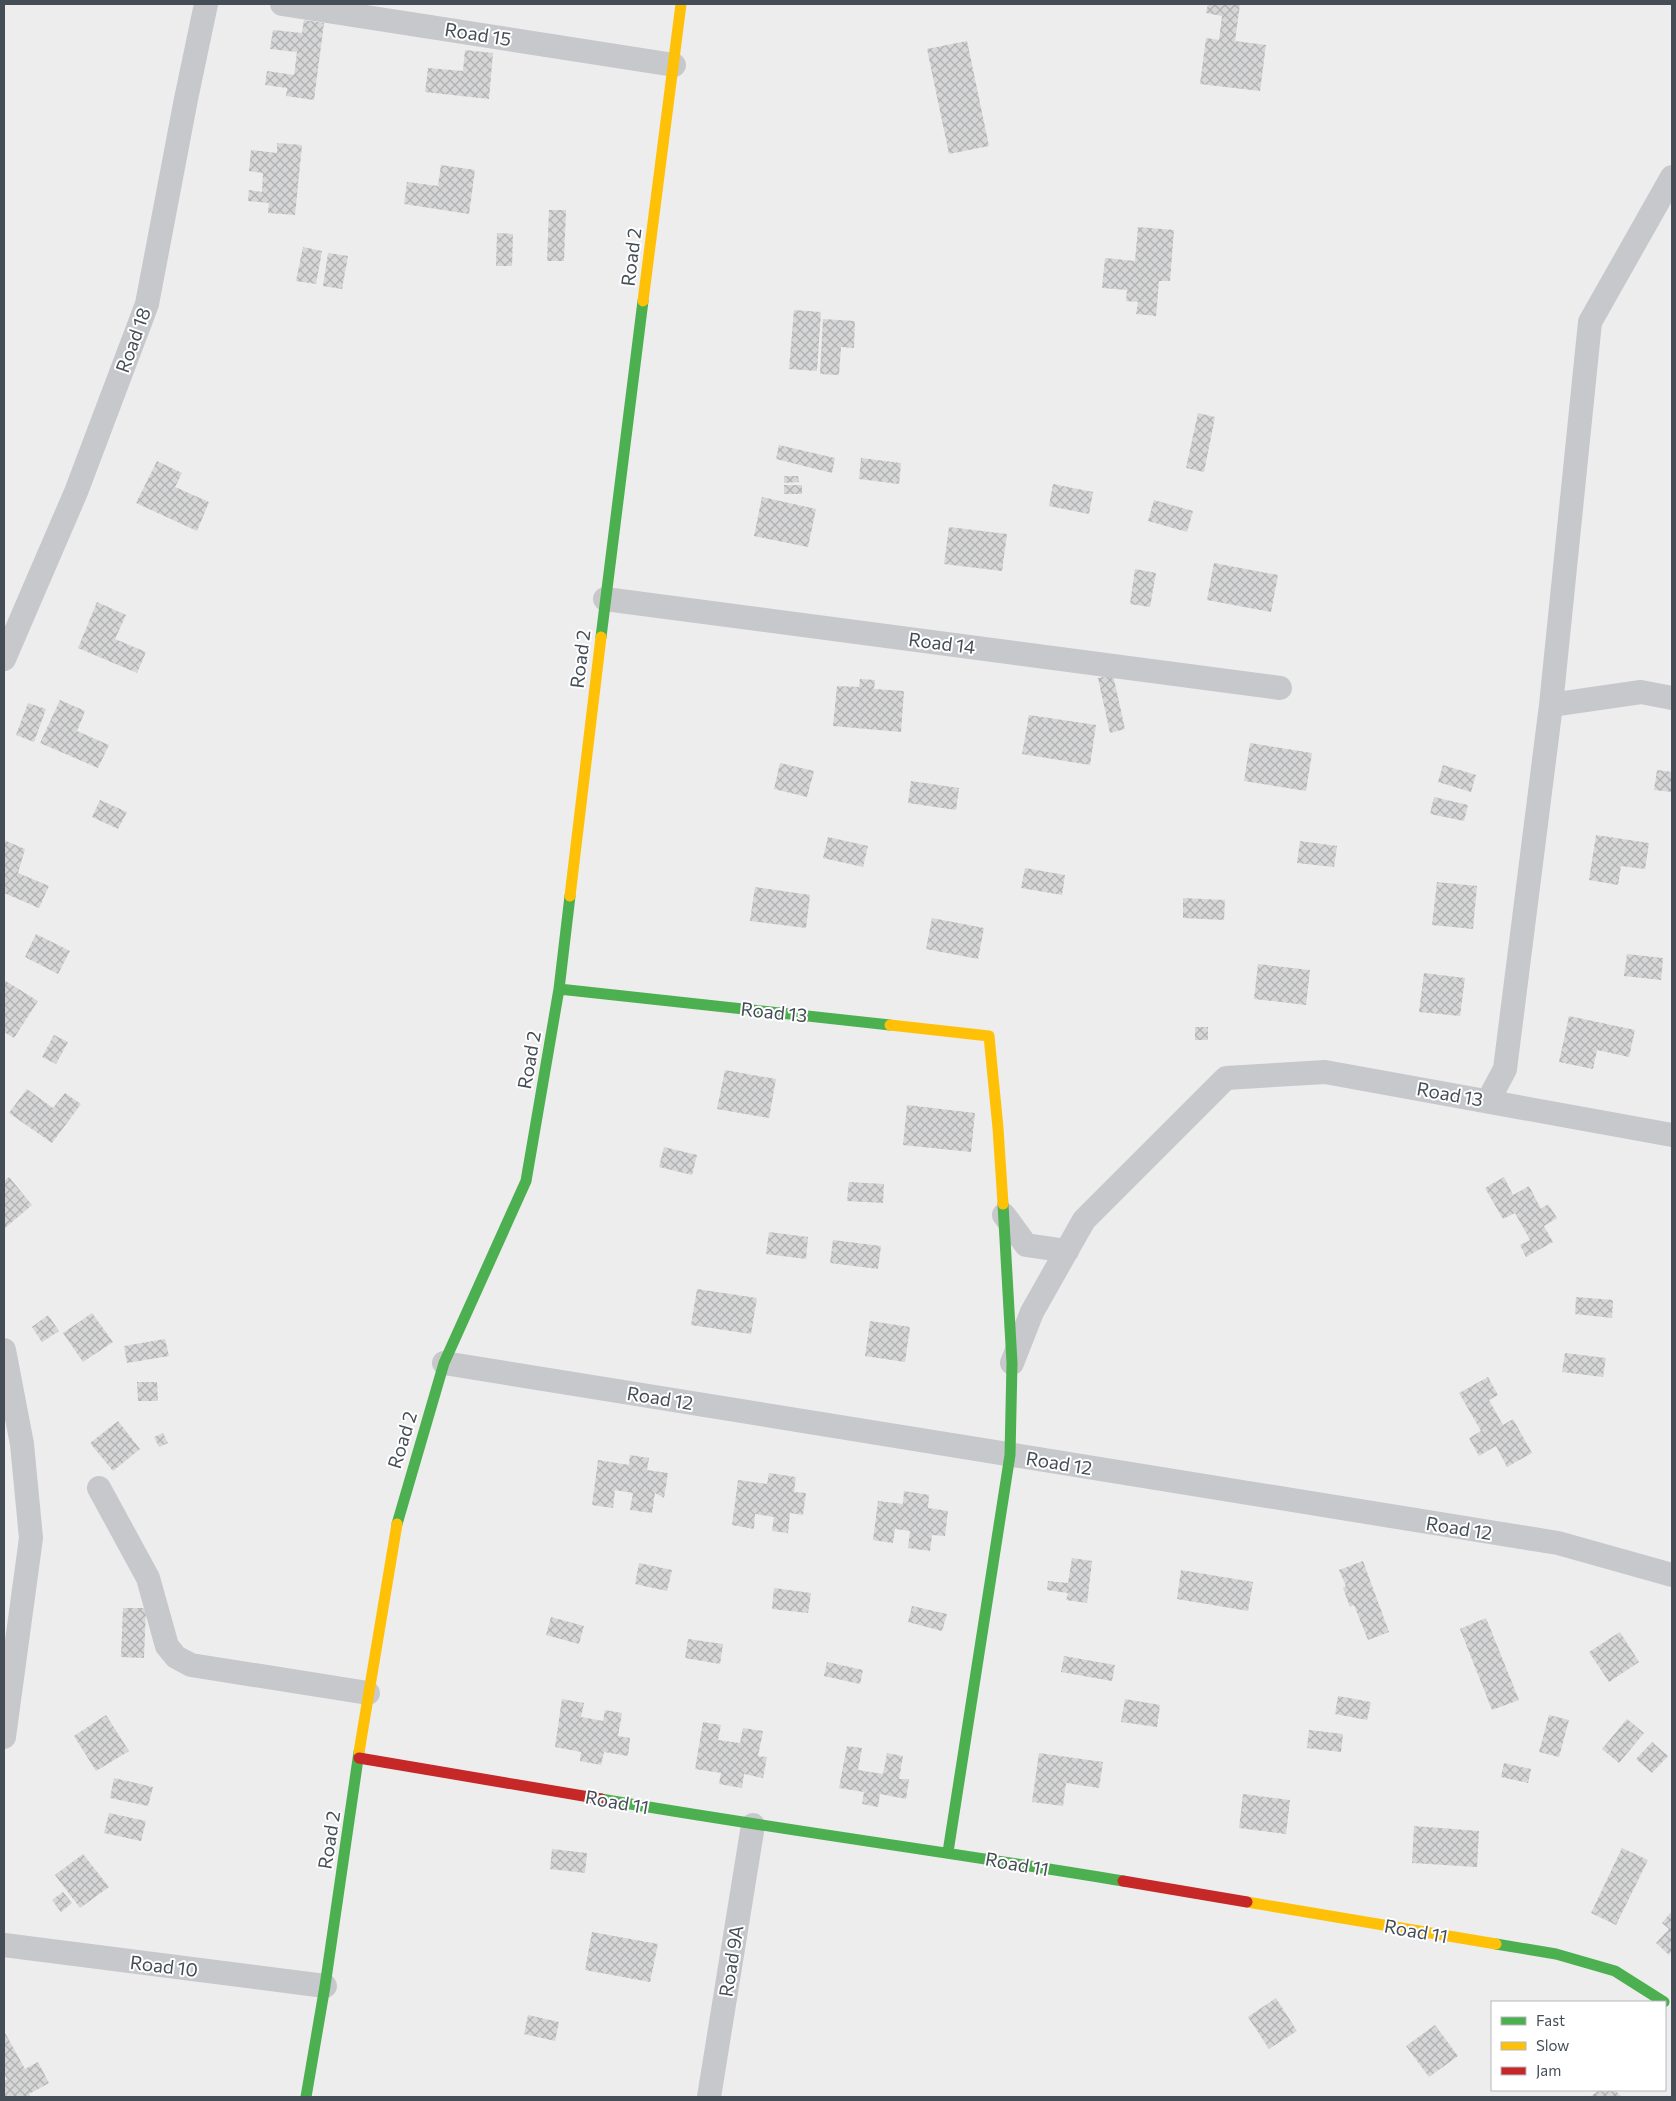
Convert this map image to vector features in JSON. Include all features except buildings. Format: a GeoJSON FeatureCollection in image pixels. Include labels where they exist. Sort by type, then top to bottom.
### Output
{"type":"FeatureCollection","features":[{"type":"Feature","properties":{"kind":"street","name":"Road 18"},"geometry":{"type":"LineString","coordinates":[[4,659],[76,492],[147,304],[206,4]]}},
{"type":"Feature","properties":{"kind":"street","name":"Road 15"},"geometry":{"type":"LineString","coordinates":[[282,4],[674,64]]}},
{"type":"Feature","properties":{"kind":"street","name":"Road 2"},"geometry":{"type":"LineString","coordinates":[[306,2097],[325,1986],[368,1693],[398,1516],[444,1363],[526,1181],[559,989],[605,599],[681,4]]}},
{"type":"Feature","properties":{"kind":"street"},"geometry":{"type":"LineString","coordinates":[[1488,1101],[1505,1069],[1551,705],[1590,322],[1672,177]]}},
{"type":"Feature","properties":{"kind":"street","name":"Road 14"},"geometry":{"type":"LineString","coordinates":[[605,599],[1280,688]]}},
{"type":"Feature","properties":{"kind":"street"},"geometry":{"type":"LineString","coordinates":[[1551,705],[1640,692],[1672,698]]}},
{"type":"Feature","properties":{"kind":"street","name":"Road 13"},"geometry":{"type":"LineString","coordinates":[[559,989],[989,1036],[1004,1215]]}},
{"type":"Feature","properties":{"kind":"street","name":"Road 13"},"geometry":{"type":"LineString","coordinates":[[1067,1251],[1084,1220],[1226,1078],[1325,1072],[1672,1135]]}},
{"type":"Feature","properties":{"kind":"street"},"geometry":{"type":"LineString","coordinates":[[1004,1215],[1026,1245],[1067,1251],[1032,1312],[1012,1363]]}},
{"type":"Feature","properties":{"kind":"street"},"geometry":{"type":"LineString","coordinates":[[948,1852],[1010,1455],[1012,1363],[1004,1215]]}},
{"type":"Feature","properties":{"kind":"street"},"geometry":{"type":"LineString","coordinates":[[4,1350],[22,1444],[31,1538],[4,1738]]}},
{"type":"Feature","properties":{"kind":"street","name":"Road 12"},"geometry":{"type":"LineString","coordinates":[[444,1363],[1558,1543],[1672,1575]]}},
{"type":"Feature","properties":{"kind":"street"},"geometry":{"type":"LineString","coordinates":[[99,1488],[148,1578],[167,1646],[176,1657],[191,1665],[368,1693]]}},
{"type":"Feature","properties":{"kind":"street","name":"Road 11"},"geometry":{"type":"LineString","coordinates":[[359,1758],[753,1826],[948,1852],[1556,1954],[1615,1971],[1663,2001]]}},
{"type":"Feature","properties":{"kind":"street","name":"Road 9A"},"geometry":{"type":"LineString","coordinates":[[709,2097],[753,1826]]}},
{"type":"Feature","properties":{"kind":"street","name":"Road 10"},"geometry":{"type":"LineString","coordinates":[[4,1946],[325,1986]]}},
{"type":"Feature","properties":{"kind":"traffic: fast"},"geometry":{"type":"LineString","coordinates":[[601,637],[643,301]]}},
{"type":"Feature","properties":{"kind":"traffic: fast"},"geometry":{"type":"LineString","coordinates":[[397,1524],[444,1363],[526,1181],[559,989],[570,896]]}},
{"type":"Feature","properties":{"kind":"traffic: fast"},"geometry":{"type":"LineString","coordinates":[[559,989],[890,1025]]}},
{"type":"Feature","properties":{"kind":"traffic: fast"},"geometry":{"type":"LineString","coordinates":[[948,1852],[1010,1455],[1012,1363],[1003,1204]]}},
{"type":"Feature","properties":{"kind":"traffic: fast"},"geometry":{"type":"LineString","coordinates":[[306,2097],[325,1986],[359,1752]]}},
{"type":"Feature","properties":{"kind":"traffic: fast"},"geometry":{"type":"LineString","coordinates":[[601,1799],[1123,1881]]}},
{"type":"Feature","properties":{"kind":"traffic: fast"},"geometry":{"type":"LineString","coordinates":[[1496,1944],[1556,1954],[1615,1971],[1662,2001]]}},
{"type":"Feature","properties":{"kind":"traffic: slow"},"geometry":{"type":"LineString","coordinates":[[643,301],[681,4]]}},
{"type":"Feature","properties":{"kind":"traffic: slow"},"geometry":{"type":"LineString","coordinates":[[570,896],[601,637]]}},
{"type":"Feature","properties":{"kind":"traffic: slow"},"geometry":{"type":"LineString","coordinates":[[890,1025],[989,1036],[1003,1204]]}},
{"type":"Feature","properties":{"kind":"traffic: slow"},"geometry":{"type":"LineString","coordinates":[[359,1752],[397,1524]]}},
{"type":"Feature","properties":{"kind":"traffic: slow"},"geometry":{"type":"LineString","coordinates":[[1247,1902],[1496,1944]]}},
{"type":"Feature","properties":{"kind":"traffic: jam"},"geometry":{"type":"LineString","coordinates":[[359,1758],[601,1799]]}},
{"type":"Feature","properties":{"kind":"traffic: jam"},"geometry":{"type":"LineString","coordinates":[[1123,1881],[1247,1902]]}}]}
